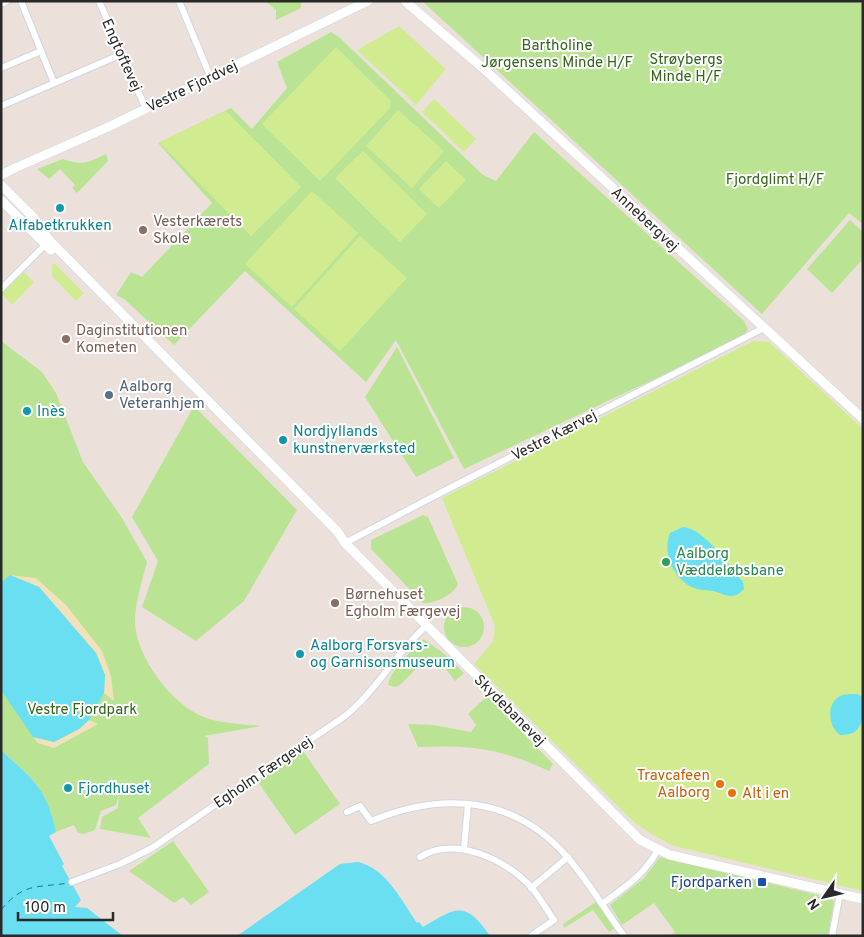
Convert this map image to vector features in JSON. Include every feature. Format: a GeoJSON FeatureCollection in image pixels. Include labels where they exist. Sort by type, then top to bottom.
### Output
{"type":"FeatureCollection","features":[{"type":"Feature","properties":{"kind":"street"},"geometry":{"type":"LineString","coordinates":[[1,4],[7,1]]}},
{"type":"Feature","properties":{"kind":"street"},"geometry":{"type":"LineString","coordinates":[[21,1],[54,83]]}},
{"type":"Feature","properties":{"kind":"street","name":"Engtoftevej"},"geometry":{"type":"LineString","coordinates":[[99,1],[146,109]]}},
{"type":"Feature","properties":{"kind":"street"},"geometry":{"type":"LineString","coordinates":[[179,1],[211,78]]}},
{"type":"Feature","properties":{"kind":"street","name":"Vestre Fjordvej"},"geometry":{"type":"LineString","coordinates":[[1,176],[146,109],[368,1]]}},
{"type":"Feature","properties":{"kind":"street","name":"Annebergvej"},"geometry":{"type":"LineString","coordinates":[[406,1],[428,19],[863,420]]}},
{"type":"Feature","properties":{"kind":"street","name":"Annebergvej"},"geometry":{"type":"LineString","coordinates":[[412,1],[428,19]]}},
{"type":"Feature","properties":{"kind":"street"},"geometry":{"type":"LineString","coordinates":[[1,68],[40,51]]}},
{"type":"Feature","properties":{"kind":"street"},"geometry":{"type":"LineString","coordinates":[[1,106],[122,54]]}},
{"type":"Feature","properties":{"kind":"street","name":"Vestre Fjordvej"},"geometry":{"type":"LineString","coordinates":[[1,169],[15,168]]}},
{"type":"Feature","properties":{"kind":"street","name":"Skydebanevej"},"geometry":{"type":"LineString","coordinates":[[1,184],[34,218],[47,242]]}},
{"type":"Feature","properties":{"kind":"street","name":"Skydebanevej"},"geometry":{"type":"LineString","coordinates":[[1,200],[47,242],[337,531],[345,544],[640,840],[658,850],[863,899]]}},
{"type":"Feature","properties":{"kind":"street"},"geometry":{"type":"LineString","coordinates":[[1,289],[47,242]]}},
{"type":"Feature","properties":{"kind":"street","name":"Vestre Kærvej"},"geometry":{"type":"LineString","coordinates":[[345,544],[444,490],[764,328]]}},
{"type":"Feature","properties":{"kind":"street","name":"Egholm Færgevej"},"geometry":{"type":"LineString","coordinates":[[72,882],[120,864],[152,848],[345,716],[371,691],[398,654],[426,626]]}},
{"type":"Feature","properties":{"kind":"street"},"geometry":{"type":"LineString","coordinates":[[347,812],[360,806],[372,821],[398,810],[419,805],[456,802],[490,808],[533,827],[568,857],[624,936]]}},
{"type":"Feature","properties":{"kind":"street"},"geometry":{"type":"LineString","coordinates":[[464,849],[468,804]]}},
{"type":"Feature","properties":{"kind":"street"},"geometry":{"type":"LineString","coordinates":[[420,856],[435,850],[464,849],[500,863],[516,873],[531,888],[554,920],[531,936]]}},
{"type":"Feature","properties":{"kind":"street"},"geometry":{"type":"LineString","coordinates":[[602,904],[639,877],[647,869],[658,850]]}},
{"type":"Feature","properties":{"kind":"street"},"geometry":{"type":"LineString","coordinates":[[531,888],[568,857]]}},
{"type":"Feature","properties":{"kind":"street"},"geometry":{"type":"LineString","coordinates":[[832,936],[840,893]]}},
{"type":"Feature","properties":{"kind":"green space"},"geometry":{"type":"Polygon","coordinates":[[[265,1],[301,1],[301,8],[276,20],[276,10],[265,1]]]}},
{"type":"Feature","properties":{"kind":"green space"},"geometry":{"type":"Polygon","coordinates":[[[422,1],[863,1],[863,224],[849,213],[762,314],[422,1]]]}},
{"type":"Feature","properties":{"kind":"green space"},"geometry":{"type":"Polygon","coordinates":[[[399,26],[446,69],[416,105],[357,50],[399,26]]]}},
{"type":"Feature","properties":{"kind":"green space"},"geometry":{"type":"Polygon","coordinates":[[[331,32],[339,37],[483,175],[496,181],[534,132],[744,321],[748,330],[741,338],[464,469],[396,340],[366,382],[245,271],[174,345],[124,299],[116,295],[131,272],[142,277],[212,203],[158,143],[231,108],[252,129],[287,88],[277,62],[331,32]]]}},
{"type":"Feature","properties":{"kind":"green space"},"geometry":{"type":"Polygon","coordinates":[[[336,47],[391,101],[390,108],[320,181],[262,124],[336,47]]]}},
{"type":"Feature","properties":{"kind":"green space"},"geometry":{"type":"Polygon","coordinates":[[[434,99],[476,139],[464,152],[422,112],[434,99]]]}},
{"type":"Feature","properties":{"kind":"green space"},"geometry":{"type":"Polygon","coordinates":[[[398,110],[444,151],[412,188],[366,146],[398,110]]]}},
{"type":"Feature","properties":{"kind":"green space"},"geometry":{"type":"Polygon","coordinates":[[[226,111],[301,187],[251,236],[159,142],[226,111]]]}},
{"type":"Feature","properties":{"kind":"green space"},"geometry":{"type":"Polygon","coordinates":[[[363,151],[427,214],[400,242],[335,178],[363,151]]]}},
{"type":"Feature","properties":{"kind":"green space"},"geometry":{"type":"Polygon","coordinates":[[[106,154],[108,161],[77,193],[72,188],[75,185],[60,169],[49,179],[37,169],[63,159],[80,163],[94,160],[106,154]]]}},
{"type":"Feature","properties":{"kind":"green space"},"geometry":{"type":"Polygon","coordinates":[[[446,161],[466,180],[439,208],[419,189],[446,161]]]}},
{"type":"Feature","properties":{"kind":"green space"},"geometry":{"type":"Polygon","coordinates":[[[312,191],[358,233],[292,307],[245,264],[312,191]]]}},
{"type":"Feature","properties":{"kind":"green space"},"geometry":{"type":"Polygon","coordinates":[[[850,220],[863,232],[863,259],[832,293],[807,269],[850,220]]]}},
{"type":"Feature","properties":{"kind":"green space"},"geometry":{"type":"Polygon","coordinates":[[[360,236],[407,278],[340,351],[294,309],[360,236]]]}},
{"type":"Feature","properties":{"kind":"green space"},"geometry":{"type":"Polygon","coordinates":[[[54,263],[84,293],[76,301],[52,276],[52,265],[54,263]]]}},
{"type":"Feature","properties":{"kind":"green space"},"geometry":{"type":"Polygon","coordinates":[[[23,271],[34,282],[12,305],[1,293],[23,271]]]}},
{"type":"Feature","properties":{"kind":"green space","name":"Vestre Fjordpark"},"geometry":{"type":"Polygon","coordinates":[[[1,341],[42,372],[56,393],[83,462],[122,518],[147,562],[137,600],[135,622],[142,650],[158,678],[180,702],[204,717],[225,722],[261,726],[204,736],[208,738],[209,764],[138,818],[151,838],[100,829],[102,817],[118,808],[119,794],[116,805],[101,811],[95,830],[84,834],[78,833],[74,825],[56,832],[48,805],[37,786],[1,750],[1,341]]]}},
{"type":"Feature","properties":{"kind":"green space","name":"Aalborg Væddeløbsbane"},"geometry":{"type":"Polygon","coordinates":[[[753,341],[769,342],[863,429],[863,891],[674,846],[653,835],[634,822],[474,664],[493,641],[495,626],[442,498],[753,341]]]}},
{"type":"Feature","properties":{"kind":"green space"},"geometry":{"type":"Polygon","coordinates":[[[397,347],[454,458],[416,477],[365,397],[397,347]]]}},
{"type":"Feature","properties":{"kind":"green space"},"geometry":{"type":"Polygon","coordinates":[[[194,406],[297,510],[244,601],[196,641],[142,607],[158,561],[132,517],[194,406]]]}},
{"type":"Feature","properties":{"kind":"green space"},"geometry":{"type":"Polygon","coordinates":[[[423,515],[428,517],[458,584],[448,595],[427,603],[423,603],[371,549],[371,540],[423,515]]]}},
{"type":"Feature","properties":{"kind":"green space"},"geometry":{"type":"Polygon","coordinates":[[[464,607],[478,613],[484,627],[478,641],[464,647],[450,641],[444,627],[450,613],[464,607]]]}},
{"type":"Feature","properties":{"kind":"green space"},"geometry":{"type":"Polygon","coordinates":[[[423,639],[442,652],[464,673],[455,681],[445,668],[443,670],[429,656],[400,685],[395,687],[388,685],[397,666],[423,639]]]}},
{"type":"Feature","properties":{"kind":"green space"},"geometry":{"type":"Polygon","coordinates":[[[487,696],[553,764],[549,771],[515,757],[485,750],[454,747],[418,747],[408,724],[433,725],[471,732],[476,725],[468,714],[487,696]]]}},
{"type":"Feature","properties":{"kind":"green space"},"geometry":{"type":"Polygon","coordinates":[[[303,751],[340,804],[295,835],[258,782],[303,751]]]}},
{"type":"Feature","properties":{"kind":"green space"},"geometry":{"type":"Polygon","coordinates":[[[173,841],[209,892],[191,905],[183,897],[174,903],[129,871],[173,841]]]}},
{"type":"Feature","properties":{"kind":"green space"},"geometry":{"type":"Polygon","coordinates":[[[660,857],[830,898],[834,901],[828,936],[670,936],[675,932],[654,903],[622,925],[610,905],[644,878],[660,857]]]}},
{"type":"Feature","properties":{"kind":"green space"},"geometry":{"type":"Polygon","coordinates":[[[596,902],[615,928],[609,932],[593,910],[564,928],[563,924],[596,902]]]}},
{"type":"Feature","properties":{"kind":"sand"},"geometry":{"type":"Polygon","coordinates":[[[10,575],[36,578],[66,605],[102,651],[111,676],[114,701],[104,693],[105,675],[96,653],[39,587],[10,575]]]}},
{"type":"Feature","properties":{"kind":"sand"},"geometry":{"type":"Polygon","coordinates":[[[89,720],[98,724],[54,748],[38,743],[33,737],[54,742],[79,729],[89,720]]]}},
{"type":"Feature","properties":{"kind":"water"},"geometry":{"type":"Polygon","coordinates":[[[683,527],[700,534],[716,549],[743,582],[744,589],[740,593],[730,596],[696,589],[680,578],[671,565],[667,549],[670,533],[683,527]]]}},
{"type":"Feature","properties":{"kind":"water"},"geometry":{"type":"Polygon","coordinates":[[[10,575],[39,587],[96,653],[105,675],[104,693],[89,720],[79,729],[54,742],[33,737],[1,690],[1,583],[10,575]]]}},
{"type":"Feature","properties":{"kind":"water"},"geometry":{"type":"Polygon","coordinates":[[[857,694],[863,697],[861,724],[854,732],[848,735],[840,735],[833,727],[831,721],[832,704],[840,696],[857,694]]]}},
{"type":"Feature","properties":{"kind":"water"},"geometry":{"type":"Polygon","coordinates":[[[1,750],[37,786],[48,805],[56,832],[49,836],[64,864],[62,866],[81,900],[75,907],[87,908],[123,936],[1,936],[1,750]]]}},
{"type":"Feature","properties":{"kind":"water"},"geometry":{"type":"Polygon","coordinates":[[[358,862],[377,871],[385,878],[399,895],[417,923],[419,922],[423,927],[443,915],[459,910],[473,916],[490,936],[237,936],[340,864],[358,862]]]}},
{"type":"Feature","properties":{"kind":"ferry route"},"geometry":{"type":"LineString","coordinates":[[1,910],[9,901],[24,890],[39,886],[69,883]]}},
{"type":"Feature","properties":{"kind":"place","name":"Alfabetkrukken"},"geometry":{"type":"Point","coordinates":[60,208]}},
{"type":"Feature","properties":{"kind":"place","name":"Vesterkærets Skole"},"geometry":{"type":"Point","coordinates":[143,230]}},
{"type":"Feature","properties":{"kind":"place","name":"Daginstitutionen Kometen"},"geometry":{"type":"Point","coordinates":[66,339]}},
{"type":"Feature","properties":{"kind":"place","name":"Aalborg Veteranhjem"},"geometry":{"type":"Point","coordinates":[109,395]}},
{"type":"Feature","properties":{"kind":"place","name":"Inès"},"geometry":{"type":"Point","coordinates":[27,411]}},
{"type":"Feature","properties":{"kind":"place","name":"Nordjyllands kunstnerværksted"},"geometry":{"type":"Point","coordinates":[283,440]}},
{"type":"Feature","properties":{"kind":"place","name":"Aalborg Væddeløbsbane"},"geometry":{"type":"Point","coordinates":[666,562]}},
{"type":"Feature","properties":{"kind":"place","name":"Børnehuset Egholm Færgevej"},"geometry":{"type":"Point","coordinates":[335,603]}},
{"type":"Feature","properties":{"kind":"place","name":"Aalborg Forsvars- og Garnisonsmuseum"},"geometry":{"type":"Point","coordinates":[300,654]}},
{"type":"Feature","properties":{"kind":"place","name":"Travcafeen Aalborg"},"geometry":{"type":"Point","coordinates":[720,784]}},
{"type":"Feature","properties":{"kind":"place","name":"Fjordhuset"},"geometry":{"type":"Point","coordinates":[68,788]}},
{"type":"Feature","properties":{"kind":"place","name":"Alt i en"},"geometry":{"type":"Point","coordinates":[732,793]}},
{"type":"Feature","properties":{"kind":"place","name":"Fjordparken"},"geometry":{"type":"Point","coordinates":[762,882]}},
{"type":"Feature","properties":{"kind":"park label","name":"Bartholine Jørgensens Minde H/F"},"geometry":{"type":"Point","coordinates":[557,54]}},
{"type":"Feature","properties":{"kind":"park label","name":"Strøybergs Minde H/F"},"geometry":{"type":"Point","coordinates":[686,68]}},
{"type":"Feature","properties":{"kind":"park label","name":"Fjordglimt H/F"},"geometry":{"type":"Point","coordinates":[775,179]}}]}
